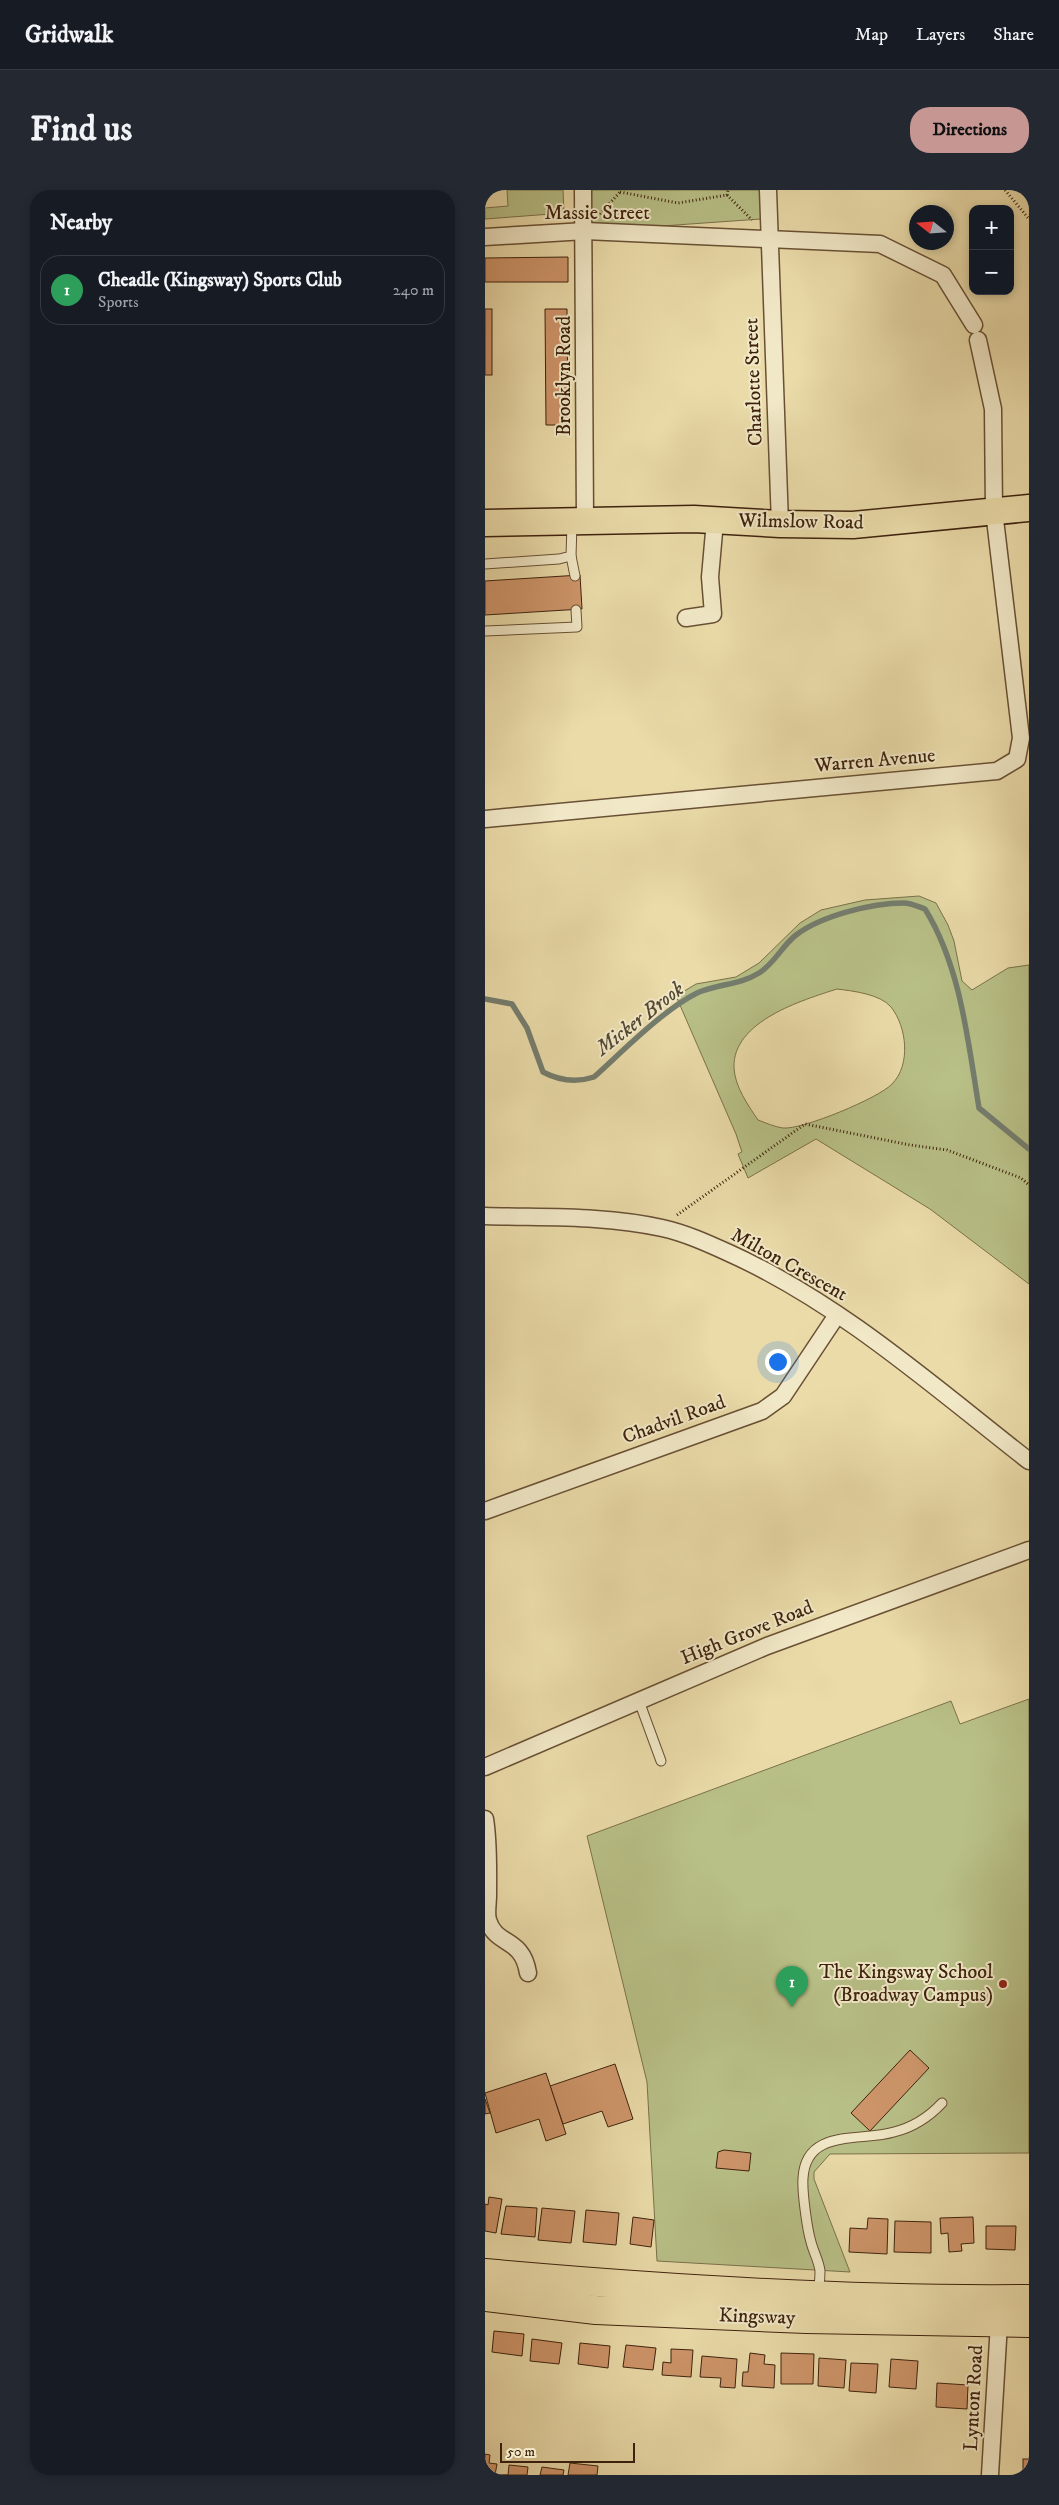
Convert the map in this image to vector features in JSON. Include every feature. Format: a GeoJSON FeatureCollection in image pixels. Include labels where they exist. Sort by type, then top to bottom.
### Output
{"type":"FeatureCollection","features":[{"type":"Feature","properties":{"kind":"highway","name":"Kingsway"},"geometry":{"type":"LineString","coordinates":[[485,2274],[592,2283],[819,2294],[1029,2299]]}},
{"type":"Feature","properties":{"kind":"highway","name":"Kingsway"},"geometry":{"type":"LineString","coordinates":[[485,2297],[605,2310],[806,2319],[1029,2322]]}},
{"type":"Feature","properties":{"kind":"main road","name":"Wilmslow Road"},"geometry":{"type":"LineString","coordinates":[[485,523],[694,519],[780,524],[853,525],[1029,508]]}},
{"type":"Feature","properties":{"kind":"street","name":"Brooklyn Road"},"geometry":{"type":"LineString","coordinates":[[579,522],[585,231],[583,190]]}},
{"type":"Feature","properties":{"kind":"street","name":"Charlotte Street"},"geometry":{"type":"LineString","coordinates":[[768,190],[780,524]]}},
{"type":"Feature","properties":{"kind":"street","name":"Massie Street"},"geometry":{"type":"LineString","coordinates":[[485,237],[585,231],[880,244],[943,275],[976,333]]}},
{"type":"Feature","properties":{"kind":"street","name":"Warren Avenue"},"geometry":{"type":"LineString","coordinates":[[485,819],[997,771],[1017,759],[1021,738],[994,511],[993,409],[976,333]]}},
{"type":"Feature","properties":{"kind":"street"},"geometry":{"type":"LineString","coordinates":[[686,618],[713,614],[710,577],[715,521]]}},
{"type":"Feature","properties":{"kind":"street","name":"Milton Crescent"},"geometry":{"type":"LineString","coordinates":[[485,1216],[615,1220],[661,1228],[692,1237],[755,1265],[837,1315],[882,1347],[1029,1461]]}},
{"type":"Feature","properties":{"kind":"street","name":"Chadvil Road"},"geometry":{"type":"LineString","coordinates":[[485,1511],[762,1411],[783,1396],[837,1315]]}},
{"type":"Feature","properties":{"kind":"street","name":"High Grove Road"},"geometry":{"type":"LineString","coordinates":[[485,1767],[767,1646],[1029,1550]]}},
{"type":"Feature","properties":{"kind":"street"},"geometry":{"type":"LineString","coordinates":[[485,1819],[487,1834],[487,1918],[501,1939],[519,1948],[526,1960],[528,1972]]}},
{"type":"Feature","properties":{"kind":"street","name":"Lynton Road"},"geometry":{"type":"LineString","coordinates":[[990,2475],[999,2323]]}},
{"type":"Feature","properties":{"kind":"lane"},"geometry":{"type":"LineString","coordinates":[[575,576],[571,556],[573,539],[579,522]]}},
{"type":"Feature","properties":{"kind":"lane"},"geometry":{"type":"LineString","coordinates":[[485,564],[559,559],[571,556]]}},
{"type":"Feature","properties":{"kind":"lane"},"geometry":{"type":"LineString","coordinates":[[485,631],[577,627],[576,610]]}},
{"type":"Feature","properties":{"kind":"lane"},"geometry":{"type":"LineString","coordinates":[[639,1701],[661,1761]]}},
{"type":"Feature","properties":{"kind":"lane"},"geometry":{"type":"LineString","coordinates":[[819,2294],[820,2271],[810,2241],[803,2179],[809,2156],[822,2144],[830,2140],[883,2135],[906,2128],[930,2116],[942,2103]]}},
{"type":"Feature","properties":{"kind":"path"},"geometry":{"type":"LineString","coordinates":[[619,190],[678,204],[727,195]]}},
{"type":"Feature","properties":{"kind":"path"},"geometry":{"type":"LineString","coordinates":[[727,195],[729,190]]}},
{"type":"Feature","properties":{"kind":"path"},"geometry":{"type":"LineString","coordinates":[[1005,190],[1029,219]]}},
{"type":"Feature","properties":{"kind":"path"},"geometry":{"type":"LineString","coordinates":[[727,195],[769,238]]}},
{"type":"Feature","properties":{"kind":"path"},"geometry":{"type":"LineString","coordinates":[[661,1228],[688,1205],[805,1124],[910,1145],[947,1150],[1021,1178],[1029,1185]]}},
{"type":"Feature","properties":{"kind":"green space"},"geometry":{"type":"Polygon","coordinates":[[[507,190],[563,190],[564,213],[485,219],[485,208],[508,206],[507,190]]]}},
{"type":"Feature","properties":{"kind":"green space"},"geometry":{"type":"Polygon","coordinates":[[[590,190],[760,190],[761,219],[591,231],[590,190]]]}},
{"type":"Feature","properties":{"kind":"green space"},"geometry":{"type":"Polygon","coordinates":[[[919,896],[936,903],[954,941],[962,981],[972,990],[1008,968],[1029,965],[1029,1284],[930,1209],[816,1139],[748,1178],[738,1154],[742,1152],[736,1134],[676,996],[696,984],[736,977],[759,963],[800,923],[821,910],[865,900],[919,896]],[[837,989],[789,1006],[757,1025],[744,1037],[736,1052],[735,1075],[743,1096],[758,1120],[783,1128],[822,1119],[872,1097],[892,1084],[898,1076],[902,1067],[905,1046],[901,1025],[891,1007],[873,996],[837,989]]]}},
{"type":"Feature","properties":{"kind":"green space"},"geometry":{"type":"Polygon","coordinates":[[[1029,1699],[1029,2153],[830,2154],[814,2172],[814,2179],[850,2272],[657,2261],[647,2082],[587,1836],[951,1701],[960,1724],[1029,1699]]]}},
{"type":"Feature","properties":{"kind":"building"},"geometry":{"type":"Polygon","coordinates":[[[568,257],[568,282],[485,282],[485,258],[568,257]]]}},
{"type":"Feature","properties":{"kind":"building"},"geometry":{"type":"Polygon","coordinates":[[[485,309],[492,309],[492,375],[485,375],[485,309]]]}},
{"type":"Feature","properties":{"kind":"building"},"geometry":{"type":"Polygon","coordinates":[[[545,309],[567,309],[568,425],[546,425],[545,309]]]}},
{"type":"Feature","properties":{"kind":"building"},"geometry":{"type":"Polygon","coordinates":[[[580,575],[582,609],[485,615],[485,581],[580,575]]]}},
{"type":"Feature","properties":{"kind":"building"},"geometry":{"type":"Polygon","coordinates":[[[910,2050],[929,2068],[870,2131],[851,2113],[910,2050]]]}},
{"type":"Feature","properties":{"kind":"building"},"geometry":{"type":"Polygon","coordinates":[[[615,2064],[633,2119],[608,2127],[602,2111],[563,2124],[550,2086],[615,2064]]]}},
{"type":"Feature","properties":{"kind":"building"},"geometry":{"type":"Polygon","coordinates":[[[546,2073],[566,2134],[546,2141],[539,2119],[496,2133],[485,2093],[546,2073]]]}},
{"type":"Feature","properties":{"kind":"building"},"geometry":{"type":"Polygon","coordinates":[[[485,2099],[490,2113],[485,2114],[485,2099]]]}},
{"type":"Feature","properties":{"kind":"building"},"geometry":{"type":"Polygon","coordinates":[[[724,2150],[751,2153],[749,2171],[716,2168],[718,2152],[724,2150]]]}},
{"type":"Feature","properties":{"kind":"building"},"geometry":{"type":"Polygon","coordinates":[[[489,2197],[502,2199],[496,2233],[485,2231],[485,2204],[488,2205],[489,2197]]]}},
{"type":"Feature","properties":{"kind":"building"},"geometry":{"type":"Polygon","coordinates":[[[506,2206],[537,2208],[535,2237],[501,2234],[506,2206]]]}},
{"type":"Feature","properties":{"kind":"building"},"geometry":{"type":"Polygon","coordinates":[[[542,2208],[575,2211],[571,2243],[538,2240],[542,2208]]]}},
{"type":"Feature","properties":{"kind":"building"},"geometry":{"type":"Polygon","coordinates":[[[586,2210],[619,2213],[616,2245],[583,2242],[586,2210]]]}},
{"type":"Feature","properties":{"kind":"building"},"geometry":{"type":"Polygon","coordinates":[[[633,2217],[654,2220],[651,2247],[630,2244],[633,2217]]]}},
{"type":"Feature","properties":{"kind":"building"},"geometry":{"type":"Polygon","coordinates":[[[973,2217],[974,2243],[961,2244],[962,2251],[949,2252],[948,2233],[941,2234],[940,2218],[973,2217]]]}},
{"type":"Feature","properties":{"kind":"building"},"geometry":{"type":"Polygon","coordinates":[[[868,2218],[888,2219],[887,2254],[849,2252],[850,2228],[867,2229],[868,2218]]]}},
{"type":"Feature","properties":{"kind":"building"},"geometry":{"type":"Polygon","coordinates":[[[895,2221],[931,2222],[931,2253],[894,2252],[895,2221]]]}},
{"type":"Feature","properties":{"kind":"building"},"geometry":{"type":"Polygon","coordinates":[[[986,2226],[1016,2226],[1015,2250],[986,2249],[986,2226]]]}},
{"type":"Feature","properties":{"kind":"building"},"geometry":{"type":"Polygon","coordinates":[[[494,2331],[524,2334],[522,2356],[492,2352],[494,2331]]]}},
{"type":"Feature","properties":{"kind":"building"},"geometry":{"type":"Polygon","coordinates":[[[532,2339],[562,2343],[559,2364],[530,2361],[532,2339]]]}},
{"type":"Feature","properties":{"kind":"building"},"geometry":{"type":"Polygon","coordinates":[[[580,2343],[610,2346],[608,2368],[578,2364],[580,2343]]]}},
{"type":"Feature","properties":{"kind":"building"},"geometry":{"type":"Polygon","coordinates":[[[626,2345],[656,2348],[653,2370],[623,2367],[626,2345]]]}},
{"type":"Feature","properties":{"kind":"building"},"geometry":{"type":"Polygon","coordinates":[[[671,2349],[693,2350],[691,2377],[662,2375],[663,2362],[671,2363],[671,2349]]]}},
{"type":"Feature","properties":{"kind":"building"},"geometry":{"type":"Polygon","coordinates":[[[750,2353],[765,2355],[764,2364],[775,2365],[774,2388],[742,2386],[743,2372],[748,2372],[750,2353]]]}},
{"type":"Feature","properties":{"kind":"building"},"geometry":{"type":"Polygon","coordinates":[[[781,2353],[814,2354],[813,2384],[781,2384],[781,2353]]]}},
{"type":"Feature","properties":{"kind":"building"},"geometry":{"type":"Polygon","coordinates":[[[702,2356],[737,2359],[735,2388],[720,2387],[721,2378],[700,2377],[702,2356]]]}},
{"type":"Feature","properties":{"kind":"building"},"geometry":{"type":"Polygon","coordinates":[[[819,2358],[846,2360],[844,2388],[818,2386],[819,2358]]]}},
{"type":"Feature","properties":{"kind":"building"},"geometry":{"type":"Polygon","coordinates":[[[891,2359],[918,2361],[916,2389],[889,2387],[891,2359]]]}},
{"type":"Feature","properties":{"kind":"building"},"geometry":{"type":"Polygon","coordinates":[[[851,2363],[878,2364],[876,2393],[849,2391],[851,2363]]]}},
{"type":"Feature","properties":{"kind":"building"},"geometry":{"type":"Polygon","coordinates":[[[937,2383],[968,2385],[967,2409],[936,2407],[937,2383]]]}},
{"type":"Feature","properties":{"kind":"building"},"geometry":{"type":"Polygon","coordinates":[[[485,2454],[490,2455],[489,2463],[497,2464],[495,2475],[485,2475],[485,2454]]]}},
{"type":"Feature","properties":{"kind":"building"},"geometry":{"type":"Polygon","coordinates":[[[1023,2459],[1029,2459],[1029,2475],[1023,2475],[1023,2459]]]}},
{"type":"Feature","properties":{"kind":"building"},"geometry":{"type":"Polygon","coordinates":[[[570,2463],[598,2466],[597,2475],[568,2475],[570,2463]]]}},
{"type":"Feature","properties":{"kind":"building"},"geometry":{"type":"Polygon","coordinates":[[[509,2465],[528,2467],[527,2475],[508,2475],[509,2465]]]}},
{"type":"Feature","properties":{"kind":"building"},"geometry":{"type":"Polygon","coordinates":[[[542,2467],[564,2470],[563,2475],[540,2475],[542,2467]]]}},
{"type":"Feature","properties":{"kind":"waterway","name":"Micker Brook"},"geometry":{"type":"LineString","coordinates":[[485,999],[512,1004],[527,1028],[543,1072],[568,1080],[587,1079],[594,1077],[644,1032],[684,1000],[705,990],[744,980],[759,973],[769,965],[791,939],[806,928],[832,917],[862,908],[877,905],[912,904],[925,909],[947,955],[967,1031],[979,1108],[1029,1149]]}},
{"type":"Feature","properties":{"kind":"place","name":"The Kingsway School (Broadway Campus)"},"geometry":{"type":"Point","coordinates":[1003,1984]}},
{"type":"Feature","properties":{"kind":"place","name":"Cheadle (Kingsway) Sports Club"},"geometry":{"type":"Point","coordinates":[792,2007]}}]}
